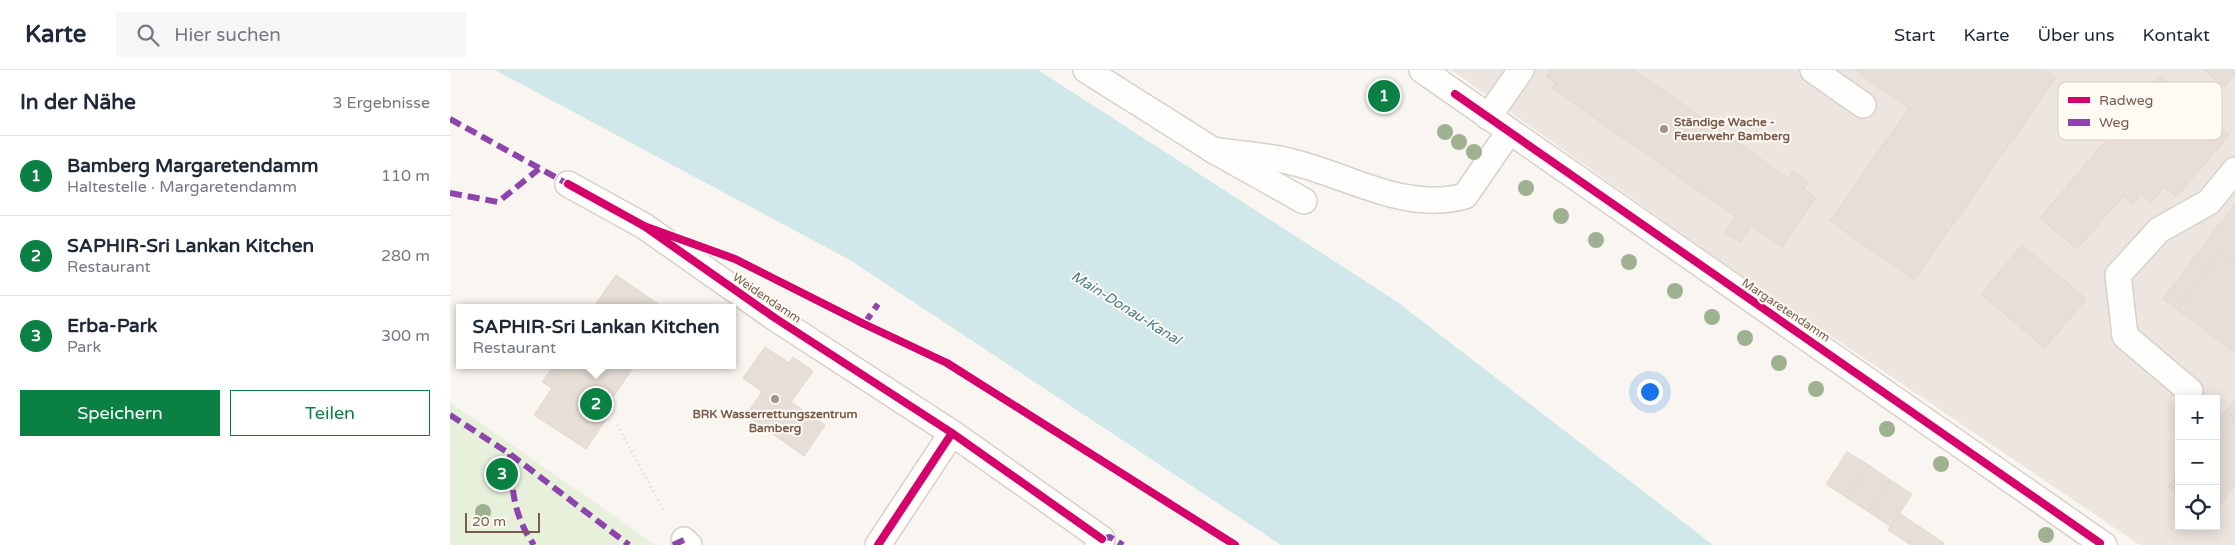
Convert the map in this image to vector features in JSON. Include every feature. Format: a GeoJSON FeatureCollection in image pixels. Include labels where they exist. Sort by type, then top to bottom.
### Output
{"type":"FeatureCollection","features":[{"type":"Feature","properties":{"kind":"street"},"geometry":{"type":"LineString","coordinates":[[1086,70],[1213,150],[1304,201]]}},
{"type":"Feature","properties":{"kind":"street","name":"Margaretendamm"},"geometry":{"type":"LineString","coordinates":[[1422,70],[2104,545]]}},
{"type":"Feature","properties":{"kind":"street"},"geometry":{"type":"LineString","coordinates":[[1488,116],[1521,70]]}},
{"type":"Feature","properties":{"kind":"street"},"geometry":{"type":"LineString","coordinates":[[1813,70],[1863,105]]}},
{"type":"Feature","properties":{"kind":"street"},"geometry":{"type":"LineString","coordinates":[[1213,150],[1288,161],[1391,195],[1417,200],[1451,200],[1465,196],[1509,132]]}},
{"type":"Feature","properties":{"kind":"street"},"geometry":{"type":"LineString","coordinates":[[2190,391],[2125,336],[2118,275],[2159,230],[2209,202],[2235,170]]}},
{"type":"Feature","properties":{"kind":"street","name":"Weidendamm"},"geometry":{"type":"LineString","coordinates":[[568,184],[644,226],[775,318],[952,433],[1102,539],[1098,545]]}},
{"type":"Feature","properties":{"kind":"street"},"geometry":{"type":"LineString","coordinates":[[878,545],[952,433]]}},
{"type":"Feature","properties":{"kind":"path"},"geometry":{"type":"LineString","coordinates":[[617,425],[663,509]]}},
{"type":"Feature","properties":{"kind":"shaded area"},"geometry":{"type":"Polygon","coordinates":[[[1451,70],[2235,70],[2235,545],[2140,545],[1719,260],[1451,70]]]}},
{"type":"Feature","properties":{"kind":"green space"},"geometry":{"type":"Polygon","coordinates":[[[450,402],[656,545],[450,545],[450,402]]]}},
{"type":"Feature","properties":{"kind":"water","name":"Main-Donau-Kanal"},"geometry":{"type":"Polygon","coordinates":[[[495,70],[1038,70],[1396,301],[1713,545],[1281,545],[850,260],[495,70]]]}},
{"type":"Feature","properties":{"kind":"building","name":"Ständige Wache - Feuerwehr Bamberg"},"geometry":{"type":"Polygon","coordinates":[[[1551,70],[1634,70],[1788,178],[1793,171],[1809,182],[1804,189],[1816,198],[1782,247],[1752,226],[1740,242],[1725,232],[1736,217],[1552,88],[1556,83],[1546,76],[1551,70]]]}},
{"type":"Feature","properties":{"kind":"building"},"geometry":{"type":"Polygon","coordinates":[[[1855,70],[2044,70],[2056,78],[1914,280],[1830,221],[1909,108],[1855,70]]]}},
{"type":"Feature","properties":{"kind":"building"},"geometry":{"type":"Polygon","coordinates":[[[2204,70],[2235,70],[2235,74],[2224,87],[2222,82],[2218,82],[2204,70]]]}},
{"type":"Feature","properties":{"kind":"building"},"geometry":{"type":"Polygon","coordinates":[[[2161,76],[2168,82],[2156,82],[2161,76]]]}},
{"type":"Feature","properties":{"kind":"building"},"geometry":{"type":"Polygon","coordinates":[[[2222,129],[2229,135],[2176,197],[2164,187],[2151,202],[2141,193],[2132,204],[2123,196],[2077,249],[2040,218],[2106,140],[2222,140],[2222,129]]]}},
{"type":"Feature","properties":{"kind":"building"},"geometry":{"type":"Polygon","coordinates":[[[2235,204],[2235,265],[2220,253],[2177,309],[2163,299],[2235,204]]]}},
{"type":"Feature","properties":{"kind":"building"},"geometry":{"type":"Polygon","coordinates":[[[2022,245],[2086,299],[2045,348],[1981,294],[2022,245]]]}},
{"type":"Feature","properties":{"kind":"building"},"geometry":{"type":"Polygon","coordinates":[[[2220,253],[2235,265],[2235,353],[2177,309],[2220,253]]]}},
{"type":"Feature","properties":{"kind":"building"},"geometry":{"type":"Polygon","coordinates":[[[616,275],[658,304],[596,304],[616,275]]]}},
{"type":"Feature","properties":{"kind":"building","name":"BRK Wasserrettungszentrum Bamberg"},"geometry":{"type":"Polygon","coordinates":[[[765,347],[789,363],[793,357],[813,371],[791,402],[825,425],[804,456],[746,415],[762,392],[743,378],[765,347]]]}},
{"type":"Feature","properties":{"kind":"building"},"geometry":{"type":"Polygon","coordinates":[[[551,369],[632,369],[604,410],[609,415],[586,449],[534,415],[552,388],[542,382],[551,369]]]}},
{"type":"Feature","properties":{"kind":"building"},"geometry":{"type":"Polygon","coordinates":[[[2235,400],[2235,418],[2226,411],[2235,400]]]}},
{"type":"Feature","properties":{"kind":"building"},"geometry":{"type":"Polygon","coordinates":[[[2226,411],[2235,418],[2235,485],[2220,505],[2220,440],[2220,419],[2226,411]]]}},
{"type":"Feature","properties":{"kind":"building"},"geometry":{"type":"Polygon","coordinates":[[[1847,452],[1869,465],[1847,498],[1826,484],[1847,452]]]}},
{"type":"Feature","properties":{"kind":"building"},"geometry":{"type":"Polygon","coordinates":[[[1869,465],[1890,480],[1869,512],[1847,498],[1869,465]]]}},
{"type":"Feature","properties":{"kind":"building"},"geometry":{"type":"Polygon","coordinates":[[[2175,478],[2175,492],[2168,487],[2175,478]]]}},
{"type":"Feature","properties":{"kind":"building"},"geometry":{"type":"Polygon","coordinates":[[[1890,480],[1912,494],[1891,527],[1869,512],[1890,480]]]}},
{"type":"Feature","properties":{"kind":"building"},"geometry":{"type":"Polygon","coordinates":[[[1899,513],[1944,543],[1943,545],[1911,545],[1888,530],[1899,513]]]}},
{"type":"Feature","properties":{"kind":"marked path"},"geometry":{"type":"LineString","coordinates":[[450,119],[568,184]]}},
{"type":"Feature","properties":{"kind":"marked path"},"geometry":{"type":"LineString","coordinates":[[450,193],[498,202],[539,169]]}},
{"type":"Feature","properties":{"kind":"marked path"},"geometry":{"type":"LineString","coordinates":[[864,324],[878,304]]}},
{"type":"Feature","properties":{"kind":"marked path"},"geometry":{"type":"LineString","coordinates":[[450,415],[510,454],[629,545]]}},
{"type":"Feature","properties":{"kind":"marked path"},"geometry":{"type":"LineString","coordinates":[[510,454],[515,501],[522,523],[534,545]]}},
{"type":"Feature","properties":{"kind":"marked path"},"geometry":{"type":"LineString","coordinates":[[1102,539],[1110,537],[1123,545]]}},
{"type":"Feature","properties":{"kind":"marked path"},"geometry":{"type":"LineString","coordinates":[[673,545],[684,540]]}},
{"type":"Feature","properties":{"kind":"cycle path"},"geometry":{"type":"LineString","coordinates":[[1455,94],[2100,543]]}},
{"type":"Feature","properties":{"kind":"cycle path"},"geometry":{"type":"LineString","coordinates":[[568,184],[644,226],[775,318],[952,433],[1102,539]]}},
{"type":"Feature","properties":{"kind":"cycle path"},"geometry":{"type":"LineString","coordinates":[[644,226],[735,259],[864,324],[947,363],[1235,545]]}},
{"type":"Feature","properties":{"kind":"cycle path"},"geometry":{"type":"LineString","coordinates":[[878,545],[952,433]]}},
{"type":"Feature","properties":{"kind":"place","name":"Bamberg Margaretendamm"},"geometry":{"type":"Point","coordinates":[1384,96]}},
{"type":"Feature","properties":{"kind":"place","name":"Ständige Wache - Feuerwehr Bamberg"},"geometry":{"type":"Point","coordinates":[1664,129]}},
{"type":"Feature","properties":{"kind":"place","name":"BRK Wasserrettungszentrum Bamberg"},"geometry":{"type":"Point","coordinates":[775,399]}},
{"type":"Feature","properties":{"kind":"place","name":"SAPHIR-Sri Lankan Kitchen"},"geometry":{"type":"Point","coordinates":[596,404]}},
{"type":"Feature","properties":{"kind":"place","name":"Erba-Park"},"geometry":{"type":"Point","coordinates":[502,474]}}]}
